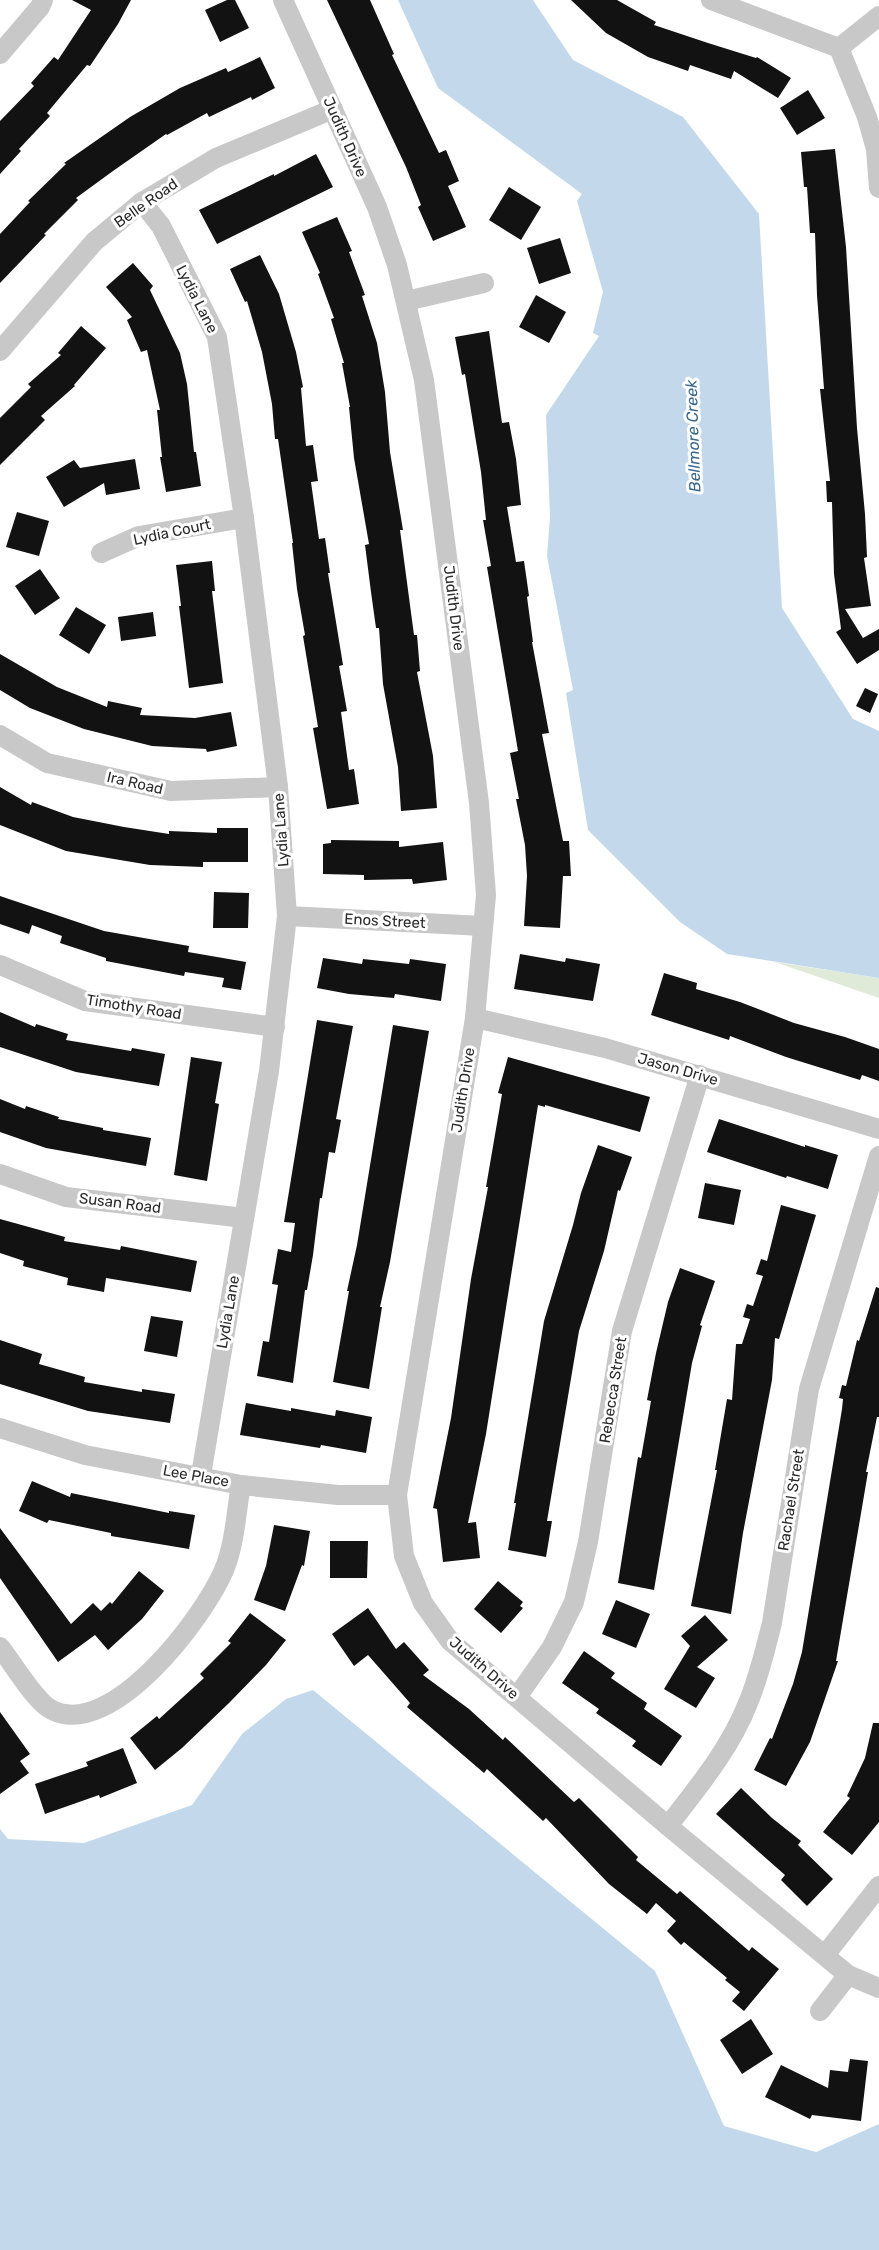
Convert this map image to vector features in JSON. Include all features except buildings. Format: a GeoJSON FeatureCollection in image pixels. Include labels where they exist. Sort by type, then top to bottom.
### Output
{"type":"FeatureCollection","features":[{"type":"Feature","properties":{"kind":"street"},"geometry":{"type":"LineString","coordinates":[[0,54],[40,7],[43,0]]}},
{"type":"Feature","properties":{"kind":"street","name":"Judith Drive"},"geometry":{"type":"LineString","coordinates":[[283,0],[377,207],[397,265],[406,301],[424,380],[486,873],[475,1018],[397,1495],[404,1556],[423,1603],[450,1641],[848,1975],[879,1988]]}},
{"type":"Feature","properties":{"kind":"street"},"geometry":{"type":"LineString","coordinates":[[711,0],[839,48],[867,117],[876,149],[879,188]]}},
{"type":"Feature","properties":{"kind":"street"},"geometry":{"type":"LineString","coordinates":[[839,48],[879,16]]}},
{"type":"Feature","properties":{"kind":"street","name":"Belle Road"},"geometry":{"type":"LineString","coordinates":[[0,351],[94,242],[142,202],[216,158],[333,109]]}},
{"type":"Feature","properties":{"kind":"street","name":"Lydia Lane"},"geometry":{"type":"LineString","coordinates":[[142,202],[160,226],[217,338],[244,518],[278,787],[287,916],[275,1027],[201,1475]]}},
{"type":"Feature","properties":{"kind":"street"},"geometry":{"type":"LineString","coordinates":[[406,301],[484,283]]}},
{"type":"Feature","properties":{"kind":"street","name":"Lydia Court"},"geometry":{"type":"LineString","coordinates":[[101,553],[139,536],[244,518]]}},
{"type":"Feature","properties":{"kind":"street","name":"Ira Road"},"geometry":{"type":"LineString","coordinates":[[0,735],[47,763],[171,791],[278,787]]}},
{"type":"Feature","properties":{"kind":"street","name":"Enos Street"},"geometry":{"type":"LineString","coordinates":[[287,916],[483,926]]}},
{"type":"Feature","properties":{"kind":"street","name":"Timothy Road"},"geometry":{"type":"LineString","coordinates":[[0,965],[85,1001],[275,1027]]}},
{"type":"Feature","properties":{"kind":"street","name":"Jason Drive"},"geometry":{"type":"LineString","coordinates":[[475,1018],[605,1048],[879,1129]]}},
{"type":"Feature","properties":{"kind":"street","name":"Rebecca Street"},"geometry":{"type":"LineString","coordinates":[[517,1697],[552,1647],[574,1602],[588,1542],[622,1331],[700,1075]]}},
{"type":"Feature","properties":{"kind":"street","name":"Rachael Street"},"geometry":{"type":"LineString","coordinates":[[668,1826],[709,1773],[727,1744],[748,1704],[763,1660],[772,1623],[809,1389],[879,1156]]}},
{"type":"Feature","properties":{"kind":"street","name":"Susan Road"},"geometry":{"type":"LineString","coordinates":[[0,1174],[66,1197],[244,1218]]}},
{"type":"Feature","properties":{"kind":"street","name":"Lee Place"},"geometry":{"type":"LineString","coordinates":[[0,1428],[85,1455],[143,1467],[201,1475],[241,1485],[339,1495],[397,1495]]}},
{"type":"Feature","properties":{"kind":"street"},"geometry":{"type":"LineString","coordinates":[[0,1647],[42,1703],[52,1710],[75,1715],[93,1712],[108,1704],[127,1691],[166,1656],[208,1603],[228,1560],[241,1485]]}},
{"type":"Feature","properties":{"kind":"street"},"geometry":{"type":"LineString","coordinates":[[825,1955],[879,1886]]}},
{"type":"Feature","properties":{"kind":"street"},"geometry":{"type":"LineString","coordinates":[[820,2012],[848,1975]]}},
{"type":"Feature","properties":{"kind":"green space"},"geometry":{"type":"Polygon","coordinates":[[[775,962],[879,978],[879,998],[775,962]]]}},
{"type":"Feature","properties":{"kind":"water","name":"Bellmore Creek"},"geometry":{"type":"Polygon","coordinates":[[[398,0],[533,0],[573,60],[683,117],[759,214],[782,608],[853,719],[879,731],[879,978],[727,954],[680,922],[588,830],[566,693],[573,690],[547,556],[550,516],[546,415],[599,336],[593,333],[603,292],[577,201],[582,194],[438,88],[398,0]]]}},
{"type":"Feature","properties":{"kind":"water"},"geometry":{"type":"Polygon","coordinates":[[[313,1690],[655,1971],[724,2126],[816,2152],[879,2124],[879,2250],[0,2250],[0,1829],[8,1839],[84,1843],[192,1805],[242,1734],[286,1699],[313,1690]]]}}]}
